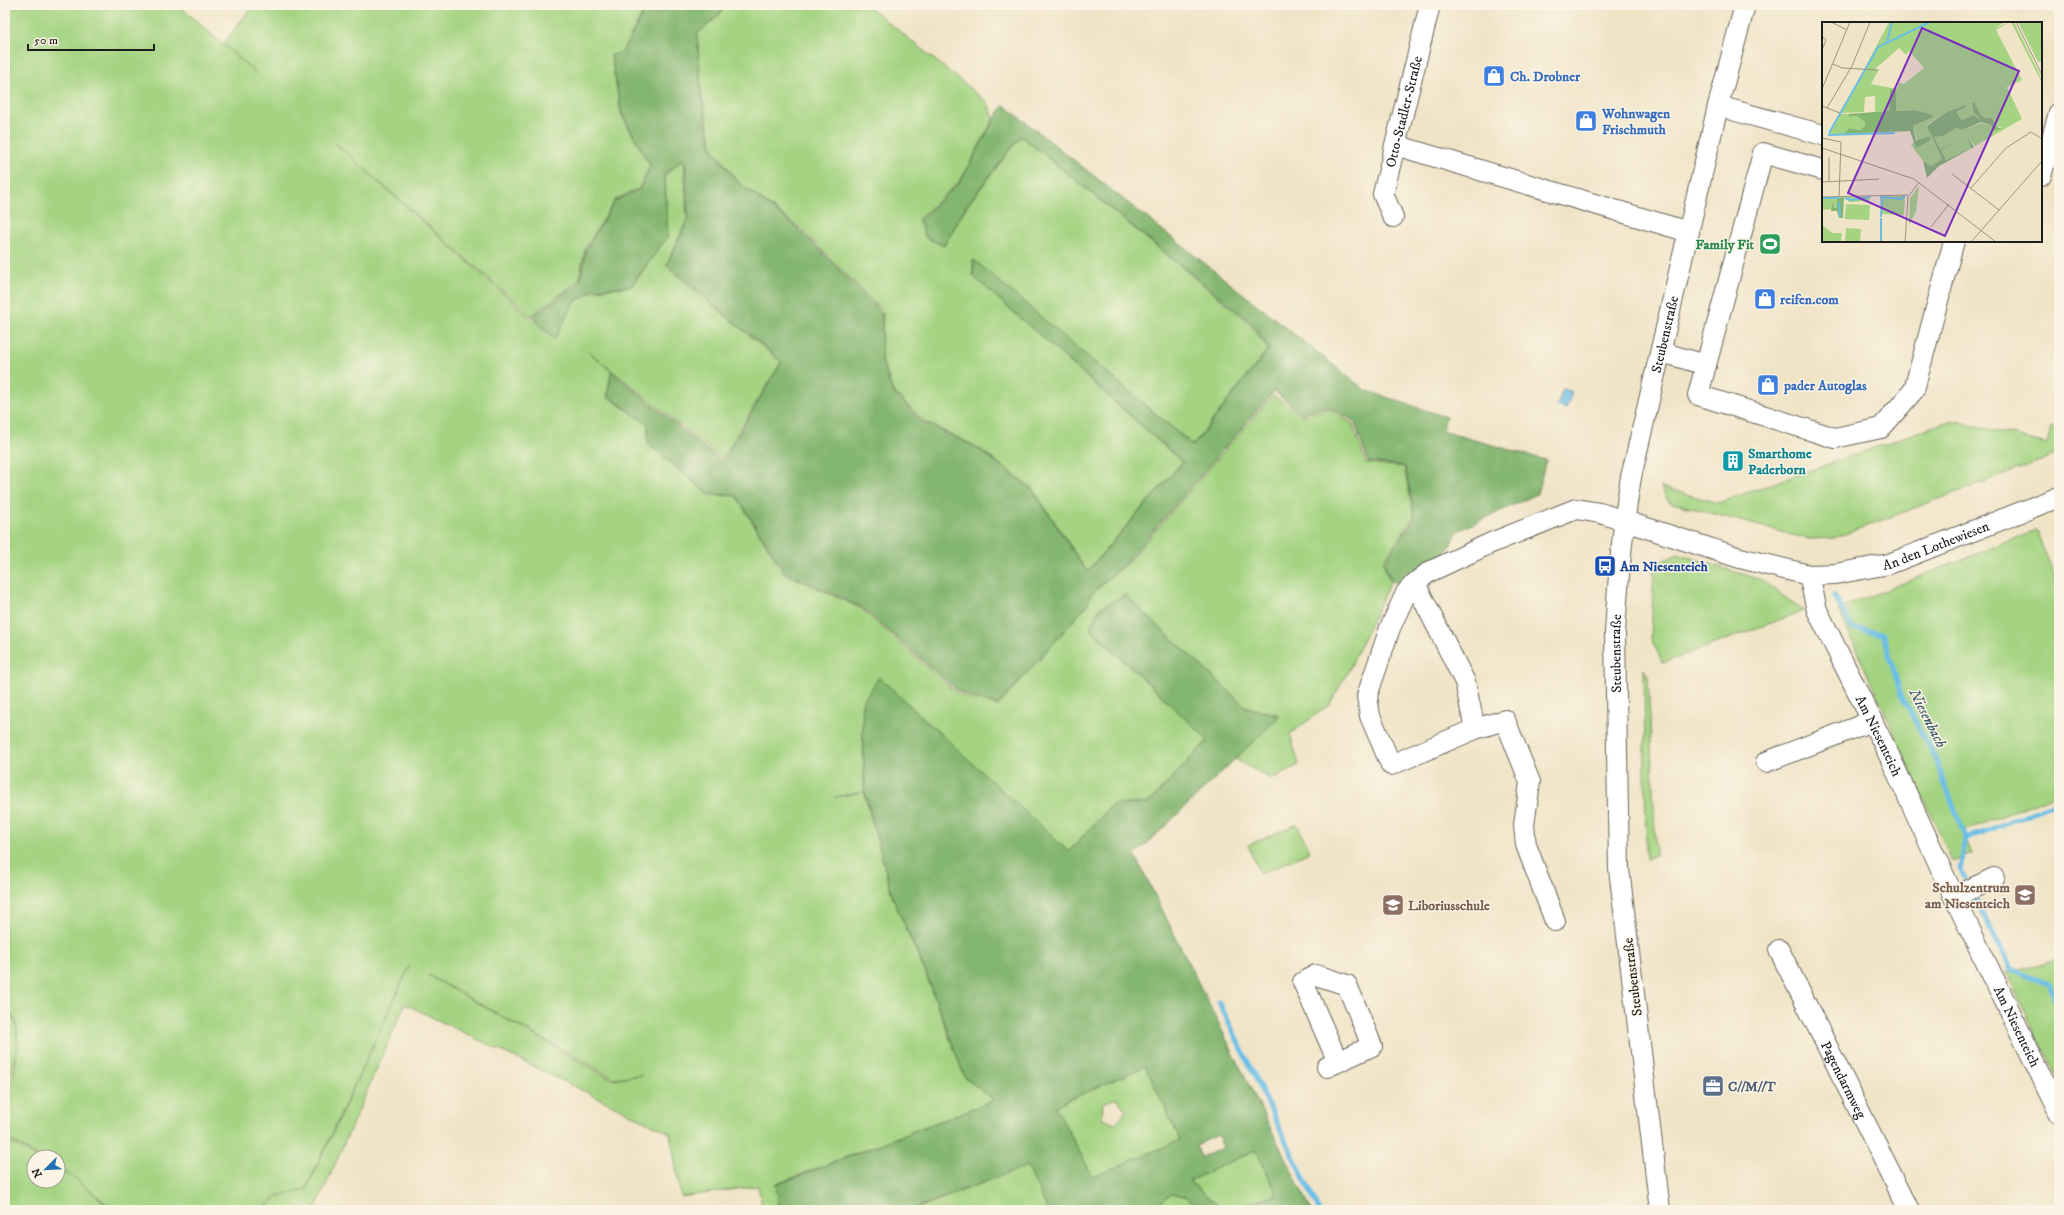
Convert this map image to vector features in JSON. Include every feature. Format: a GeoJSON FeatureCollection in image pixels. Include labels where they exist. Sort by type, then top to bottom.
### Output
{"type":"FeatureCollection","features":[{"type":"Feature","properties":{"kind":"street","name":"Otto-Stadler-Straße"},"geometry":{"type":"LineString","coordinates":[[1393,217],[1383,194],[1430,5]]}},
{"type":"Feature","properties":{"kind":"street","name":"Steubenstraße"},"geometry":{"type":"LineString","coordinates":[[1660,1210],[1619,869],[1614,633],[1623,520],[1631,477],[1718,106],[1745,5]]}},
{"type":"Feature","properties":{"kind":"street"},"geometry":{"type":"LineString","coordinates":[[1718,106],[1822,136]]}},
{"type":"Feature","properties":{"kind":"street"},"geometry":{"type":"LineString","coordinates":[[2042,172],[2059,113]]}},
{"type":"Feature","properties":{"kind":"street"},"geometry":{"type":"LineString","coordinates":[[1822,144],[1819,169],[1763,153],[1698,395],[1835,438],[1881,428],[1914,390],[1954,242]]}},
{"type":"Feature","properties":{"kind":"street"},"geometry":{"type":"LineString","coordinates":[[1395,145],[1689,232]]}},
{"type":"Feature","properties":{"kind":"street"},"geometry":{"type":"LineString","coordinates":[[1661,352],[1706,365]]}},
{"type":"Feature","properties":{"kind":"street","name":"An den Lothewiesen"},"geometry":{"type":"LineString","coordinates":[[1808,575],[1835,574],[1889,564],[2059,497]]}},
{"type":"Feature","properties":{"kind":"street"},"geometry":{"type":"LineString","coordinates":[[1555,921],[1526,845],[1524,825],[1530,782],[1505,720],[1475,729],[1391,765],[1370,716],[1367,696],[1388,635],[1406,593],[1415,583],[1429,572],[1491,543],[1576,509],[1623,520],[1740,558],[1808,575]]}},
{"type":"Feature","properties":{"kind":"street","name":"Am Niesenteich"},"geometry":{"type":"LineString","coordinates":[[1808,575],[1816,610],[1872,722],[1954,897],[2059,1112]]}},
{"type":"Feature","properties":{"kind":"street"},"geometry":{"type":"LineString","coordinates":[[1415,583],[1465,682],[1475,729]]}},
{"type":"Feature","properties":{"kind":"street"},"geometry":{"type":"LineString","coordinates":[[1766,762],[1872,722]]}},
{"type":"Feature","properties":{"kind":"street"},"geometry":{"type":"LineString","coordinates":[[1954,897],[1994,878]]}},
{"type":"Feature","properties":{"kind":"street","name":"Pagendarmweg"},"geometry":{"type":"LineString","coordinates":[[1779,950],[1910,1210]]}},
{"type":"Feature","properties":{"kind":"green space"},"geometry":{"type":"Polygon","coordinates":[[[15,5],[178,5],[257,74],[223,44],[253,5],[647,5],[622,52],[611,56],[621,114],[650,166],[639,188],[615,200],[585,249],[579,280],[531,316],[334,142],[554,339],[574,303],[595,290],[632,286],[668,236],[665,175],[684,159],[687,219],[666,266],[781,362],[722,459],[588,351],[611,371],[607,397],[648,424],[648,444],[709,495],[736,496],[784,573],[860,608],[959,695],[998,706],[1087,605],[1091,594],[1128,562],[1273,395],[1303,416],[1328,408],[1352,423],[1366,463],[1404,467],[1414,516],[1383,562],[1390,582],[1348,672],[1329,705],[1290,734],[1299,765],[1271,779],[1235,759],[1280,715],[1245,706],[1125,595],[1100,608],[1090,629],[1208,740],[1148,803],[1113,804],[1068,852],[879,677],[862,703],[864,792],[893,899],[924,970],[965,1078],[994,1100],[776,1184],[780,1210],[763,1210],[758,1186],[681,1197],[670,1133],[405,1004],[315,1210],[263,1210],[276,1198],[307,1189],[410,965],[306,1189],[276,1196],[261,1210],[114,1210],[72,1176],[113,1210],[5,1210],[5,1139],[26,1151],[26,1189],[66,1189],[66,1173],[71,1176],[66,1173],[66,1149],[26,1149],[5,1137],[5,1089],[13,1078],[18,1044],[16,1021],[5,1008],[5,18],[15,5]],[[428,975],[611,1079],[642,1075],[613,1078],[428,975]]]}},
{"type":"Feature","properties":{"kind":"green space"},"geometry":{"type":"Polygon","coordinates":[[[648,5],[725,5],[718,16],[697,34],[701,96],[712,149],[738,182],[800,230],[882,313],[881,359],[892,391],[923,422],[977,448],[1032,489],[1087,572],[1183,462],[973,276],[974,260],[1193,446],[1269,349],[1251,322],[1021,136],[966,206],[944,245],[926,238],[919,220],[961,181],[995,118],[1004,105],[1365,390],[1446,417],[1442,431],[1546,460],[1537,494],[1458,531],[1444,556],[1409,586],[1391,581],[1384,563],[1415,517],[1405,466],[1368,462],[1354,421],[1327,406],[1302,414],[1274,391],[1127,561],[1091,594],[1087,605],[998,705],[960,693],[861,607],[785,572],[736,495],[709,494],[648,444],[648,424],[608,396],[611,371],[722,462],[782,362],[667,265],[688,219],[685,158],[664,174],[668,236],[631,286],[594,289],[574,302],[555,339],[532,317],[580,281],[586,250],[615,201],[640,189],[651,166],[622,114],[611,55],[622,52],[648,5]]]}},
{"type":"Feature","properties":{"kind":"green space"},"geometry":{"type":"Polygon","coordinates":[[[726,5],[867,5],[988,103],[994,118],[960,181],[918,219],[926,238],[944,246],[967,206],[1021,136],[1250,323],[1268,349],[1193,445],[973,260],[973,276],[1182,462],[1087,571],[1033,489],[977,447],[924,421],[893,391],[881,358],[883,312],[801,229],[738,182],[713,148],[702,96],[697,34],[718,16],[726,5]]]}},
{"type":"Feature","properties":{"kind":"green space"},"geometry":{"type":"Polygon","coordinates":[[[1952,420],[2047,444],[2051,427],[2059,429],[2059,454],[1834,538],[1808,539],[1669,502],[1661,487],[1718,503],[1952,420]]]}},
{"type":"Feature","properties":{"kind":"green space"},"geometry":{"type":"Polygon","coordinates":[[[2036,530],[2059,587],[2059,793],[1962,832],[1972,854],[1952,861],[1838,609],[2036,530]]]}},
{"type":"Feature","properties":{"kind":"green space"},"geometry":{"type":"Polygon","coordinates":[[[1678,554],[1762,580],[1803,611],[1663,663],[1651,639],[1654,564],[1678,554]]]}},
{"type":"Feature","properties":{"kind":"green space"},"geometry":{"type":"Polygon","coordinates":[[[1125,595],[1245,707],[1280,716],[1135,855],[1311,1210],[1229,1210],[1277,1194],[1256,1150],[1189,1181],[1224,1210],[1199,1210],[1185,1197],[1170,1194],[1159,1204],[1158,1210],[1048,1210],[1027,1166],[910,1210],[780,1210],[776,1185],[994,1100],[965,1078],[925,970],[893,899],[865,792],[862,703],[879,677],[1069,852],[1113,804],[1148,804],[1208,740],[1090,628],[1100,608],[1125,595]],[[1145,1066],[1055,1106],[1093,1177],[1180,1140],[1145,1066]],[[1218,1135],[1196,1145],[1201,1157],[1223,1148],[1218,1135]]]}},
{"type":"Feature","properties":{"kind":"green space"},"geometry":{"type":"Polygon","coordinates":[[[1644,669],[1648,676],[1656,854],[1646,859],[1644,669]]]}},
{"type":"Feature","properties":{"kind":"green space"},"geometry":{"type":"Polygon","coordinates":[[[1297,824],[1310,852],[1260,874],[1248,845],[1297,824]]]}},
{"type":"Feature","properties":{"kind":"green space"},"geometry":{"type":"Polygon","coordinates":[[[2058,960],[2059,962],[2059,1082],[2006,972],[2058,960]]]}},
{"type":"Feature","properties":{"kind":"green space"},"geometry":{"type":"Polygon","coordinates":[[[5,1010],[15,1022],[17,1036],[11,1073],[5,1085],[5,1010]]]}},
{"type":"Feature","properties":{"kind":"green space"},"geometry":{"type":"Polygon","coordinates":[[[1146,1066],[1180,1140],[1093,1177],[1055,1106],[1146,1066]],[[1117,1098],[1103,1103],[1102,1118],[1116,1123],[1126,1111],[1117,1098]]]}},
{"type":"Feature","properties":{"kind":"green space"},"geometry":{"type":"Polygon","coordinates":[[[1256,1150],[1277,1194],[1229,1210],[1224,1210],[1189,1181],[1256,1150]]]}},
{"type":"Feature","properties":{"kind":"green space"},"geometry":{"type":"Polygon","coordinates":[[[1027,1166],[1048,1210],[913,1210],[1027,1166]]]}},
{"type":"Feature","properties":{"kind":"green space"},"geometry":{"type":"Polygon","coordinates":[[[1170,1194],[1185,1197],[1199,1210],[1158,1210],[1158,1204],[1170,1194]]]}},
{"type":"Feature","properties":{"kind":"water"},"geometry":{"type":"Polygon","coordinates":[[[1563,389],[1572,392],[1566,409],[1557,406],[1563,389]]]}},
{"type":"Feature","properties":{"kind":"waterway","name":"Niesenbach"},"geometry":{"type":"LineString","coordinates":[[1834,595],[1852,628],[1883,634],[1901,695],[1936,760],[1966,839],[1960,868],[1965,877]]}},
{"type":"Feature","properties":{"kind":"waterway"},"geometry":{"type":"LineString","coordinates":[[1966,839],[2059,802]]}},
{"type":"Feature","properties":{"kind":"waterway","name":"Niesenbach"},"geometry":{"type":"LineString","coordinates":[[1974,896],[2011,969],[2048,984],[2059,1006]]}},
{"type":"Feature","properties":{"kind":"waterway"},"geometry":{"type":"LineString","coordinates":[[1219,1002],[1319,1210]]}},
{"type":"Feature","properties":{"kind":"place","name":"Ch. Drobner"},"geometry":{"type":"Point","coordinates":[1494,76]}},
{"type":"Feature","properties":{"kind":"place","name":"Wohnwagen Frischmuth"},"geometry":{"type":"Point","coordinates":[1586,121]}},
{"type":"Feature","properties":{"kind":"place","name":"Family Fit"},"geometry":{"type":"Point","coordinates":[1770,244]}},
{"type":"Feature","properties":{"kind":"place","name":"reifen.com"},"geometry":{"type":"Point","coordinates":[1765,299]}},
{"type":"Feature","properties":{"kind":"place","name":"pader Autoglas"},"geometry":{"type":"Point","coordinates":[1768,385]}},
{"type":"Feature","properties":{"kind":"place","name":"Smarthome Paderborn"},"geometry":{"type":"Point","coordinates":[1733,461]}},
{"type":"Feature","properties":{"kind":"place","name":"Am Niesenteich"},"geometry":{"type":"Point","coordinates":[1605,566]}},
{"type":"Feature","properties":{"kind":"place","name":"Schulzentrum am Niesenteich"},"geometry":{"type":"Point","coordinates":[2025,895]}},
{"type":"Feature","properties":{"kind":"place","name":"Liboriusschule"},"geometry":{"type":"Point","coordinates":[1393,905]}},
{"type":"Feature","properties":{"kind":"place","name":"C//M//T"},"geometry":{"type":"Point","coordinates":[1713,1086]}}]}
